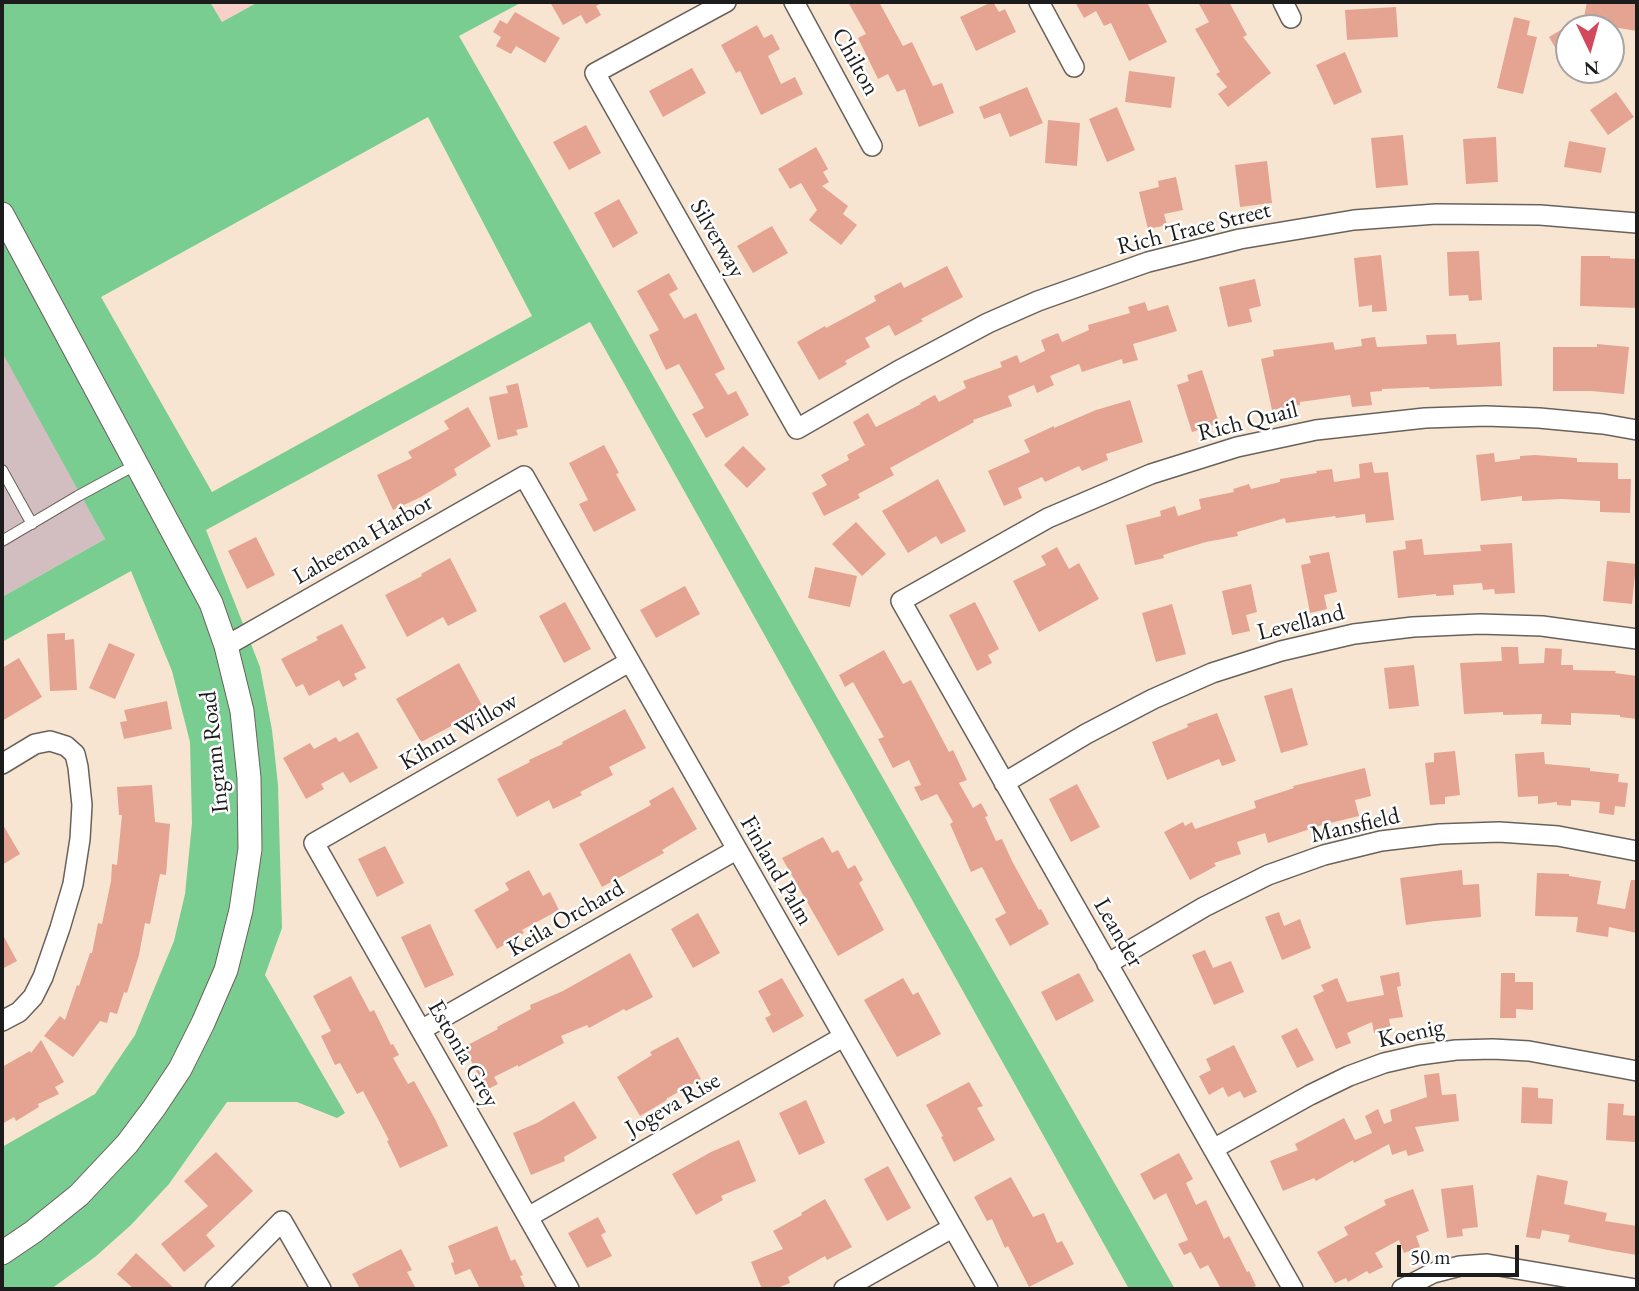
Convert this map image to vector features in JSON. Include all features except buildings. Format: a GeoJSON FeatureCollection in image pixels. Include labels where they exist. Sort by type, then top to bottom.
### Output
{"type":"FeatureCollection","features":[{"type":"Feature","properties":{"kind":"street","name":"Silverway"},"geometry":{"type":"LineString","coordinates":[[726,2],[595,73],[797,429]]}},
{"type":"Feature","properties":{"kind":"street","name":"Chilton"},"geometry":{"type":"LineString","coordinates":[[794,2],[872,146]]}},
{"type":"Feature","properties":{"kind":"street"},"geometry":{"type":"LineString","coordinates":[[1039,2],[1074,67]]}},
{"type":"Feature","properties":{"kind":"street","name":"Ingram Road"},"geometry":{"type":"LineString","coordinates":[[2,214],[212,603],[242,711],[249,778],[250,849],[241,910],[226,970],[180,1069],[127,1144],[79,1195],[2,1253]]}},
{"type":"Feature","properties":{"kind":"street","name":"Rich Trace Street"},"geometry":{"type":"LineString","coordinates":[[797,429],[988,323],[1038,301],[1149,262],[1227,242],[1354,220],[1436,214],[1540,215],[1637,223]]}},
{"type":"Feature","properties":{"kind":"street","name":"Rich Quail"},"geometry":{"type":"LineString","coordinates":[[901,601],[1048,518],[1151,474],[1237,447],[1316,430],[1425,418],[1539,418],[1637,430]]}},
{"type":"Feature","properties":{"kind":"street","name":"Laheema Harbor"},"geometry":{"type":"LineString","coordinates":[[226,646],[524,476]]}},
{"type":"Feature","properties":{"kind":"street","name":"Finland Palm"},"geometry":{"type":"LineString","coordinates":[[524,476],[988,1289]]}},
{"type":"Feature","properties":{"kind":"street","name":"Leander"},"geometry":{"type":"LineString","coordinates":[[901,601],[1293,1289]]}},
{"type":"Feature","properties":{"kind":"street","name":"Levelland"},"geometry":{"type":"LineString","coordinates":[[1004,783],[1130,710],[1200,678],[1281,651],[1354,634],[1413,626],[1480,624],[1542,626],[1637,639]]}},
{"type":"Feature","properties":{"kind":"street","name":"Kihnu Willow"},"geometry":{"type":"LineString","coordinates":[[314,844],[629,662]]}},
{"type":"Feature","properties":{"kind":"street"},"geometry":{"type":"LineString","coordinates":[[2,764],[35,744],[50,741],[66,746],[75,754],[82,805],[73,884],[43,977],[33,997],[19,1012],[2,1021]]}},
{"type":"Feature","properties":{"kind":"street","name":"Mansfield"},"geometry":{"type":"LineString","coordinates":[[1107,964],[1204,907],[1268,875],[1324,855],[1381,841],[1440,834],[1499,832],[1558,836],[1637,851]]}},
{"type":"Feature","properties":{"kind":"street","name":"Estonia Grey"},"geometry":{"type":"LineString","coordinates":[[314,844],[569,1289]]}},
{"type":"Feature","properties":{"kind":"street","name":"Keila Orchard"},"geometry":{"type":"LineString","coordinates":[[421,1030],[736,850]]}},
{"type":"Feature","properties":{"kind":"street","name":"Jogeva Rise"},"geometry":{"type":"LineString","coordinates":[[528,1217],[843,1037]]}},
{"type":"Feature","properties":{"kind":"street","name":"Koenig"},"geometry":{"type":"LineString","coordinates":[[1213,1149],[1349,1076],[1384,1063],[1419,1055],[1456,1050],[1530,1051],[1637,1072]]}},
{"type":"Feature","properties":{"kind":"street"},"geometry":{"type":"LineString","coordinates":[[215,1289],[282,1221],[321,1289]]}},
{"type":"Feature","properties":{"kind":"street"},"geometry":{"type":"LineString","coordinates":[[844,1289],[952,1228]]}},
{"type":"Feature","properties":{"kind":"street"},"geometry":{"type":"LineString","coordinates":[[1402,1289],[1433,1273],[1460,1266],[1487,1264],[1636,1289]]}},
{"type":"Feature","properties":{"kind":"lane"},"geometry":{"type":"LineString","coordinates":[[2,541],[137,464]]}},
{"type":"Feature","properties":{"kind":"lane"},"geometry":{"type":"LineString","coordinates":[[2,470],[32,524]]}},
{"type":"Feature","properties":{"kind":"shaded area"},"geometry":{"type":"Polygon","coordinates":[[[210,2],[258,2],[222,22],[210,2]]]}},
{"type":"Feature","properties":{"kind":"shaded area"},"geometry":{"type":"Polygon","coordinates":[[[2,348],[105,539],[2,597],[2,348]]]}},
{"type":"Feature","properties":{"kind":"green space"},"geometry":{"type":"Polygon","coordinates":[[[2,2],[210,2],[222,22],[258,2],[522,2],[459,36],[1175,1289],[1129,1289],[590,322],[206,530],[260,667],[272,730],[278,785],[282,928],[265,975],[345,1113],[337,1118],[297,1102],[227,1102],[169,1184],[131,1225],[95,1257],[51,1289],[2,1289],[2,1147],[95,1094],[135,1035],[174,941],[185,894],[192,823],[190,742],[172,671],[131,571],[2,642],[2,597],[105,539],[2,352],[2,2]],[[428,117],[101,297],[212,492],[532,316],[428,117]]]}}]}
